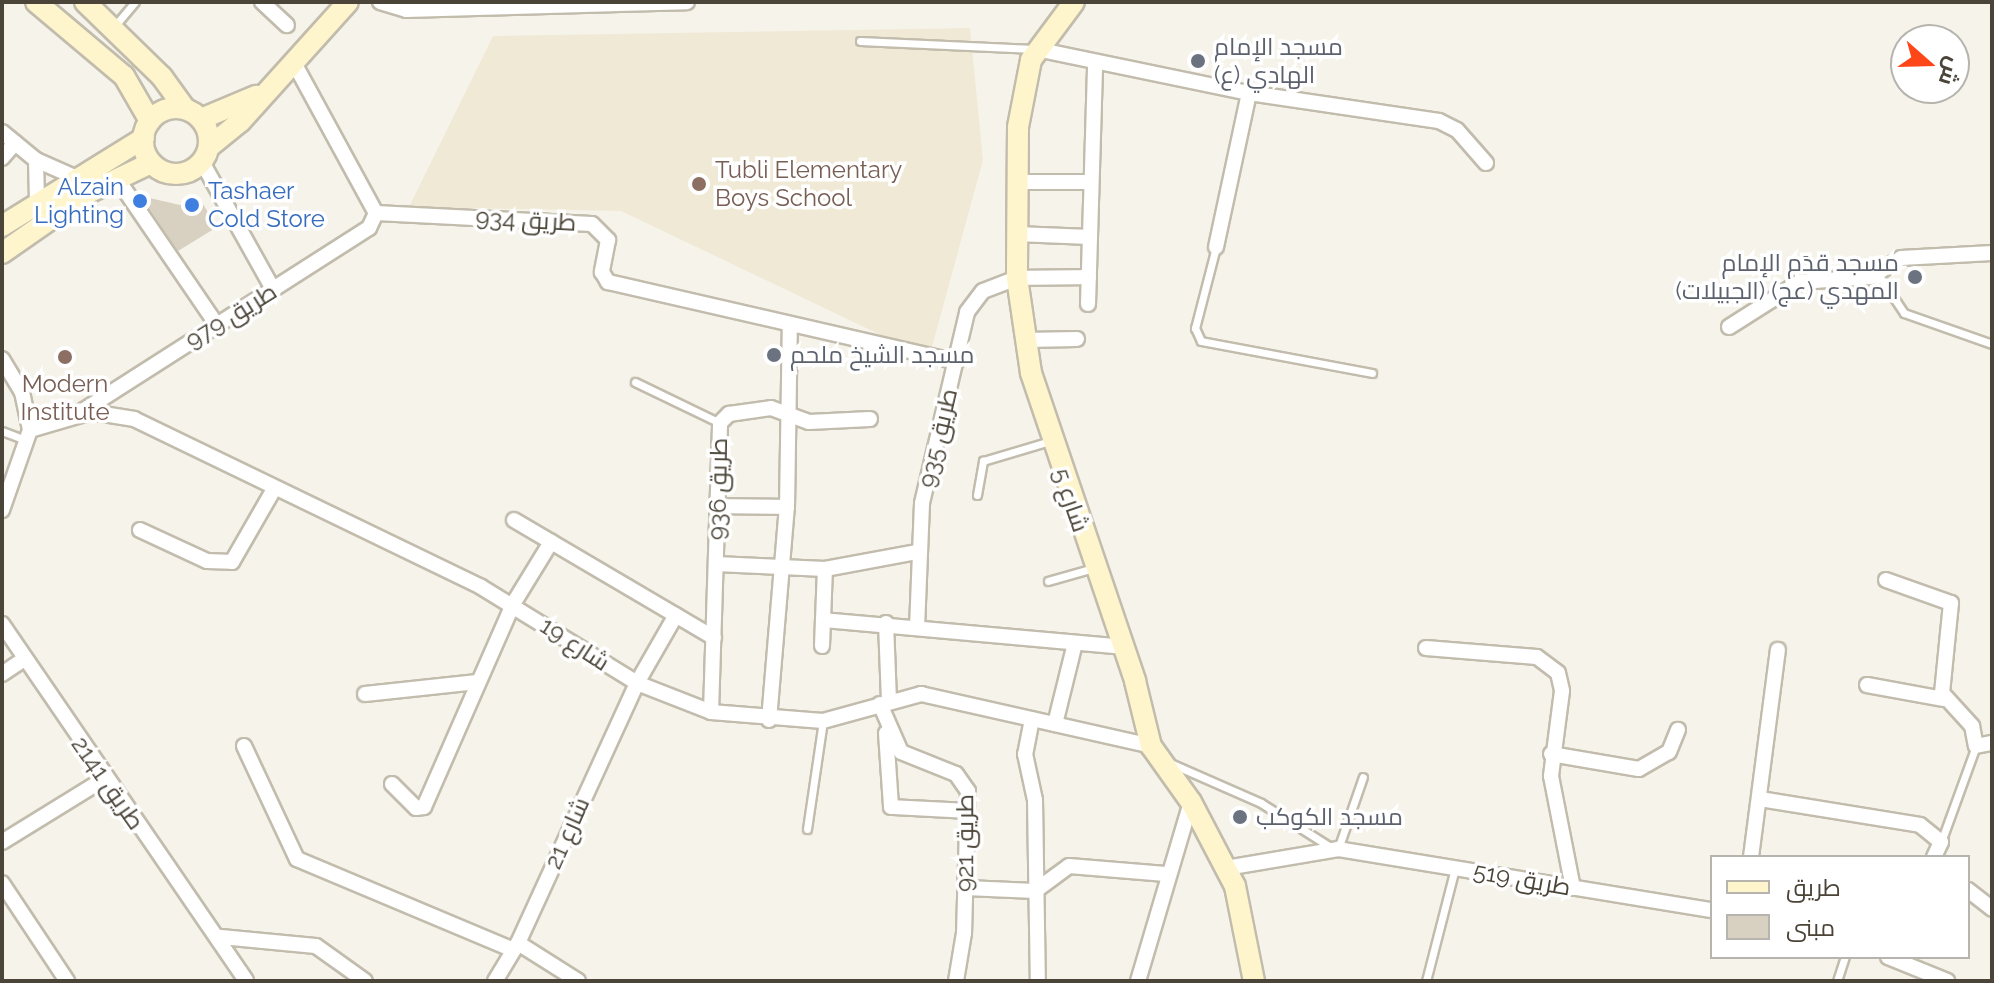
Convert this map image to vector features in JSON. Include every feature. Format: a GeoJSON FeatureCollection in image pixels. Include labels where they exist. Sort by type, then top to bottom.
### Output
{"type":"FeatureCollection","features":[{"type":"Feature","properties":{"kind":"street"},"geometry":{"type":"LineString","coordinates":[[36,2],[124,76],[147,130],[151,163]]}},
{"type":"Feature","properties":{"kind":"street"},"geometry":{"type":"LineString","coordinates":[[85,2],[193,114],[206,154],[273,289]]}},
{"type":"Feature","properties":{"kind":"street"},"geometry":{"type":"LineString","coordinates":[[262,2],[287,25]]}},
{"type":"Feature","properties":{"kind":"street"},"geometry":{"type":"LineString","coordinates":[[151,163],[177,174],[206,154],[348,2]]}},
{"type":"Feature","properties":{"kind":"street"},"geometry":{"type":"LineString","coordinates":[[380,2],[406,10],[495,5],[687,2]]}},
{"type":"Feature","properties":{"kind":"street","name":"شارع 5"},"geometry":{"type":"LineString","coordinates":[[1074,2],[1036,49],[1022,98],[1016,234],[1017,278],[1025,340],[1050,441],[1124,647],[1154,752],[1191,802],[1226,868],[1243,910],[1254,981]]}},
{"type":"Feature","properties":{"kind":"street"},"geometry":{"type":"LineString","coordinates":[[1036,49],[1249,93],[1444,123],[1486,163]]}},
{"type":"Feature","properties":{"kind":"street"},"geometry":{"type":"LineString","coordinates":[[293,61],[376,213]]}},
{"type":"Feature","properties":{"kind":"street"},"geometry":{"type":"LineString","coordinates":[[1088,304],[1095,63]]}},
{"type":"Feature","properties":{"kind":"street"},"geometry":{"type":"LineString","coordinates":[[2,226],[147,130],[166,110],[193,114],[266,90]]}},
{"type":"Feature","properties":{"kind":"street"},"geometry":{"type":"LineString","coordinates":[[1216,247],[1249,93]]}},
{"type":"Feature","properties":{"kind":"street"},"geometry":{"type":"LineString","coordinates":[[2,132],[36,160],[77,178]]}},
{"type":"Feature","properties":{"kind":"street"},"geometry":{"type":"LineString","coordinates":[[2,158],[15,143]]}},
{"type":"Feature","properties":{"kind":"street"},"geometry":{"type":"LineString","coordinates":[[36,160],[37,200]]}},
{"type":"Feature","properties":{"kind":"street"},"geometry":{"type":"LineString","coordinates":[[2,253],[88,193],[151,163]]}},
{"type":"Feature","properties":{"kind":"street"},"geometry":{"type":"LineString","coordinates":[[118,180],[217,325]]}},
{"type":"Feature","properties":{"kind":"street"},"geometry":{"type":"LineString","coordinates":[[1016,182],[1091,182]]}},
{"type":"Feature","properties":{"kind":"street","name":"طريق 979"},"geometry":{"type":"LineString","coordinates":[[77,414],[369,228],[376,213]]}},
{"type":"Feature","properties":{"kind":"street","name":"طريق 934"},"geometry":{"type":"LineString","coordinates":[[376,213],[592,224],[608,240],[602,272],[608,282],[956,362]]}},
{"type":"Feature","properties":{"kind":"street"},"geometry":{"type":"LineString","coordinates":[[1016,234],[1090,237]]}},
{"type":"Feature","properties":{"kind":"street"},"geometry":{"type":"LineString","coordinates":[[1729,327],[1783,288],[1878,274],[1901,258],[1992,253]]}},
{"type":"Feature","properties":{"kind":"street"},"geometry":{"type":"LineString","coordinates":[[1017,278],[1089,277]]}},
{"type":"Feature","properties":{"kind":"street","name":"طريق 935"},"geometry":{"type":"LineString","coordinates":[[917,628],[917,552],[926,486],[973,301],[1017,278]]}},
{"type":"Feature","properties":{"kind":"street"},"geometry":{"type":"LineString","coordinates":[[769,720],[787,507],[790,325]]}},
{"type":"Feature","properties":{"kind":"street"},"geometry":{"type":"LineString","coordinates":[[1025,340],[1077,339]]}},
{"type":"Feature","properties":{"kind":"street"},"geometry":{"type":"LineString","coordinates":[[2,359],[22,392],[29,435],[2,510]]}},
{"type":"Feature","properties":{"kind":"street","name":"طريق 936"},"geometry":{"type":"LineString","coordinates":[[711,712],[720,423],[729,414],[787,412],[815,422],[870,419]]}},
{"type":"Feature","properties":{"kind":"street","name":"شارع 19"},"geometry":{"type":"LineString","coordinates":[[29,435],[77,414],[134,419],[513,604],[637,683],[711,712],[769,720],[823,721],[884,702],[937,696],[1154,752]]}},
{"type":"Feature","properties":{"kind":"street"},"geometry":{"type":"LineString","coordinates":[[140,530],[207,561],[232,562],[274,489]]}},
{"type":"Feature","properties":{"kind":"street"},"geometry":{"type":"LineString","coordinates":[[718,506],[787,507]]}},
{"type":"Feature","properties":{"kind":"street"},"geometry":{"type":"LineString","coordinates":[[514,520],[714,638]]}},
{"type":"Feature","properties":{"kind":"street"},"geometry":{"type":"LineString","coordinates":[[392,784],[416,808],[424,807],[513,604],[551,542]]}},
{"type":"Feature","properties":{"kind":"street"},"geometry":{"type":"LineString","coordinates":[[716,564],[825,569],[917,552]]}},
{"type":"Feature","properties":{"kind":"street"},"geometry":{"type":"LineString","coordinates":[[822,646],[825,569]]}},
{"type":"Feature","properties":{"kind":"street"},"geometry":{"type":"LineString","coordinates":[[1886,580],[1947,599],[1954,607],[1943,699]]}},
{"type":"Feature","properties":{"kind":"street","name":"شارع 21"},"geometry":{"type":"LineString","coordinates":[[495,981],[516,947],[637,683],[676,615]]}},
{"type":"Feature","properties":{"kind":"street"},"geometry":{"type":"LineString","coordinates":[[823,620],[886,623],[1124,647]]}},
{"type":"Feature","properties":{"kind":"street","name":"طريق 921"},"geometry":{"type":"LineString","coordinates":[[886,623],[886,728],[909,757],[960,777],[967,811],[966,888],[956,981]]}},
{"type":"Feature","properties":{"kind":"street","name":"طريق 2141"},"geometry":{"type":"LineString","coordinates":[[2,624],[104,779],[221,937],[246,981]]}},
{"type":"Feature","properties":{"kind":"street"},"geometry":{"type":"LineString","coordinates":[[1055,724],[1075,643]]}},
{"type":"Feature","properties":{"kind":"street"},"geometry":{"type":"LineString","coordinates":[[1426,648],[1537,657],[1553,666],[1562,691],[1551,754],[1573,888]]}},
{"type":"Feature","properties":{"kind":"street"},"geometry":{"type":"LineString","coordinates":[[1751,855],[1778,650]]}},
{"type":"Feature","properties":{"kind":"street"},"geometry":{"type":"LineString","coordinates":[[2,674],[24,659]]}},
{"type":"Feature","properties":{"kind":"street"},"geometry":{"type":"LineString","coordinates":[[365,694],[477,682]]}},
{"type":"Feature","properties":{"kind":"street"},"geometry":{"type":"LineString","coordinates":[[1867,685],[1943,699],[1967,719],[1976,746],[1992,743]]}},
{"type":"Feature","properties":{"kind":"street"},"geometry":{"type":"LineString","coordinates":[[1032,719],[1025,754],[1035,800],[1038,981]]}},
{"type":"Feature","properties":{"kind":"street"},"geometry":{"type":"LineString","coordinates":[[886,728],[891,807],[967,811]]}},
{"type":"Feature","properties":{"kind":"street"},"geometry":{"type":"LineString","coordinates":[[1551,754],[1639,769],[1669,752],[1678,730]]}},
{"type":"Feature","properties":{"kind":"street"},"geometry":{"type":"LineString","coordinates":[[244,746],[297,859],[516,947],[578,981]]}},
{"type":"Feature","properties":{"kind":"street"},"geometry":{"type":"LineString","coordinates":[[2,842],[104,779]]}},
{"type":"Feature","properties":{"kind":"street"},"geometry":{"type":"LineString","coordinates":[[1760,799],[1920,825],[1941,842],[1935,855]]}},
{"type":"Feature","properties":{"kind":"street"},"geometry":{"type":"LineString","coordinates":[[1138,981],[1166,874],[1191,802]]}},
{"type":"Feature","properties":{"kind":"street","name":"طريق 519"},"geometry":{"type":"LineString","coordinates":[[1226,868],[1335,849],[1710,910]]}},
{"type":"Feature","properties":{"kind":"street"},"geometry":{"type":"LineString","coordinates":[[966,888],[1035,891],[1069,866],[1166,874]]}},
{"type":"Feature","properties":{"kind":"street"},"geometry":{"type":"LineString","coordinates":[[2,883],[67,981]]}},
{"type":"Feature","properties":{"kind":"street"},"geometry":{"type":"LineString","coordinates":[[1970,892],[1992,909]]}},
{"type":"Feature","properties":{"kind":"street"},"geometry":{"type":"LineString","coordinates":[[221,937],[316,946],[365,981]]}},
{"type":"Feature","properties":{"kind":"street"},"geometry":{"type":"LineString","coordinates":[[1893,959],[1947,981]]}},
{"type":"Feature","properties":{"kind":"lane"},"geometry":{"type":"LineString","coordinates":[[112,28],[135,2]]}},
{"type":"Feature","properties":{"kind":"lane"},"geometry":{"type":"LineString","coordinates":[[860,41],[1036,49]]}},
{"type":"Feature","properties":{"kind":"lane"},"geometry":{"type":"LineString","coordinates":[[1216,247],[1195,328],[1201,341],[1372,373]]}},
{"type":"Feature","properties":{"kind":"lane"},"geometry":{"type":"LineString","coordinates":[[1878,274],[1904,313],[1992,344]]}},
{"type":"Feature","properties":{"kind":"lane"},"geometry":{"type":"LineString","coordinates":[[635,382],[720,423]]}},
{"type":"Feature","properties":{"kind":"lane"},"geometry":{"type":"LineString","coordinates":[[2,431],[29,435]]}},
{"type":"Feature","properties":{"kind":"lane"},"geometry":{"type":"LineString","coordinates":[[977,495],[983,461],[1050,441]]}},
{"type":"Feature","properties":{"kind":"lane"},"geometry":{"type":"LineString","coordinates":[[1048,581],[1094,568]]}},
{"type":"Feature","properties":{"kind":"lane"},"geometry":{"type":"LineString","coordinates":[[807,829],[823,721]]}},
{"type":"Feature","properties":{"kind":"lane"},"geometry":{"type":"LineString","coordinates":[[1941,842],[1976,746]]}},
{"type":"Feature","properties":{"kind":"lane","name":"طريق 519"},"geometry":{"type":"LineString","coordinates":[[1154,752],[1261,803],[1335,849]]}},
{"type":"Feature","properties":{"kind":"lane"},"geometry":{"type":"LineString","coordinates":[[1335,849],[1363,777]]}},
{"type":"Feature","properties":{"kind":"lane"},"geometry":{"type":"LineString","coordinates":[[1426,981],[1455,868]]}},
{"type":"Feature","properties":{"kind":"lane"},"geometry":{"type":"LineString","coordinates":[[1837,981],[1844,959]]}},
{"type":"Feature","properties":{"kind":"shaded area","name":"Tubli Elementary Boys School"},"geometry":{"type":"Polygon","coordinates":[[[970,28],[983,160],[929,358],[621,211],[409,207],[493,36],[970,28]]]}},
{"type":"Feature","properties":{"kind":"building"},"geometry":{"type":"Polygon","coordinates":[[[141,196],[180,205],[198,196],[217,227],[178,251],[141,196]]]}},
{"type":"Feature","properties":{"kind":"place","name":"مسجد الإمام الهادي (ع)"},"geometry":{"type":"Point","coordinates":[1198,61]}},
{"type":"Feature","properties":{"kind":"place","name":"Tubli Elementary Boys School"},"geometry":{"type":"Point","coordinates":[699,184]}},
{"type":"Feature","properties":{"kind":"place","name":"Alzain Lighting"},"geometry":{"type":"Point","coordinates":[140,201]}},
{"type":"Feature","properties":{"kind":"place","name":"Tashaer Cold Store"},"geometry":{"type":"Point","coordinates":[192,205]}},
{"type":"Feature","properties":{"kind":"place","name":"مسجد قدَم الإمام المهدي (عج) (الجبيلات)"},"geometry":{"type":"Point","coordinates":[1915,277]}},
{"type":"Feature","properties":{"kind":"place","name":"مسجد الشيخ ملحم"},"geometry":{"type":"Point","coordinates":[774,355]}},
{"type":"Feature","properties":{"kind":"place","name":"Modern Institute"},"geometry":{"type":"Point","coordinates":[65,357]}},
{"type":"Feature","properties":{"kind":"place","name":"مسجد الكوكب"},"geometry":{"type":"Point","coordinates":[1240,817]}}]}
